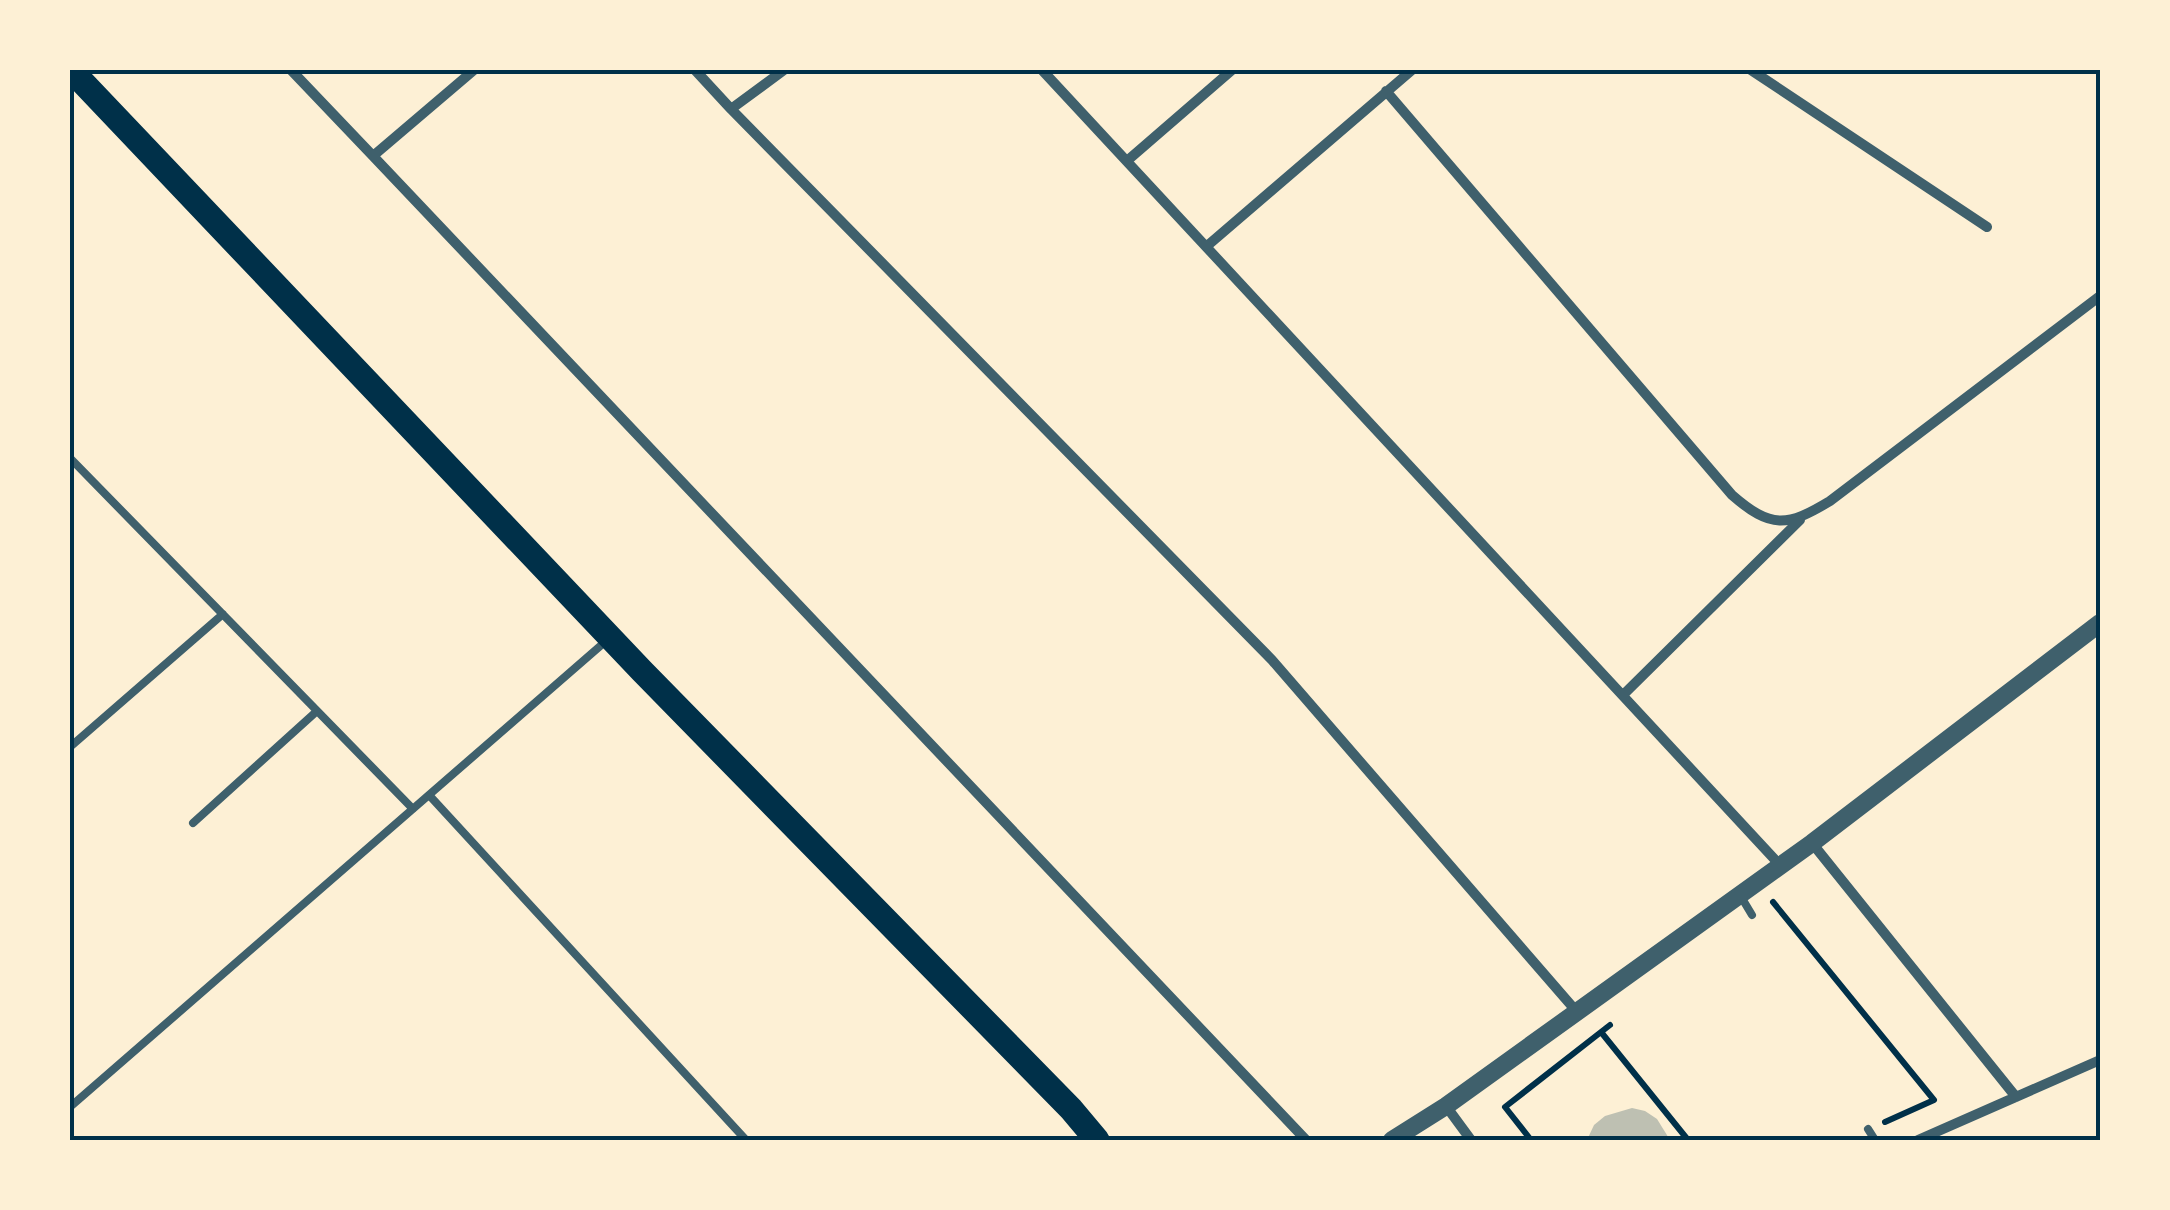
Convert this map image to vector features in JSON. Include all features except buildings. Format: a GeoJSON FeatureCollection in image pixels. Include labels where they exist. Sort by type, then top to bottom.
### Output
{"type":"FeatureCollection","features":[{"type":"Feature","properties":{"kind":"main road"},"geometry":{"type":"LineString","coordinates":[[71,70],[610,637],[1097,1140]]}},
{"type":"Feature","properties":{"kind":"street"},"geometry":{"type":"LineString","coordinates":[[291,70],[1306,1140]]}},
{"type":"Feature","properties":{"kind":"street"},"geometry":{"type":"LineString","coordinates":[[374,156],[474,70]]}},
{"type":"Feature","properties":{"kind":"street"},"geometry":{"type":"LineString","coordinates":[[695,70],[1272,660],[1577,1012]]}},
{"type":"Feature","properties":{"kind":"street"},"geometry":{"type":"LineString","coordinates":[[730,109],[784,70]]}},
{"type":"Feature","properties":{"kind":"street"},"geometry":{"type":"LineString","coordinates":[[1042,70],[1780,865]]}},
{"type":"Feature","properties":{"kind":"street"},"geometry":{"type":"LineString","coordinates":[[1128,160],[1232,70]]}},
{"type":"Feature","properties":{"kind":"street"},"geometry":{"type":"LineString","coordinates":[[1207,246],[1412,70]]}},
{"type":"Feature","properties":{"kind":"street"},"geometry":{"type":"LineString","coordinates":[[1751,70],[1987,227]]}},
{"type":"Feature","properties":{"kind":"street"},"geometry":{"type":"LineString","coordinates":[[1386,92],[1732,495],[1770,521],[1802,518]]}},
{"type":"Feature","properties":{"kind":"street"},"geometry":{"type":"LineString","coordinates":[[1622,695],[1802,518],[2100,296]]}},
{"type":"Feature","properties":{"kind":"street"},"geometry":{"type":"LineString","coordinates":[[1392,1140],[1446,1106],[1812,843],[2100,623]]}},
{"type":"Feature","properties":{"kind":"street"},"geometry":{"type":"LineString","coordinates":[[1812,843],[2016,1097]]}},
{"type":"Feature","properties":{"kind":"street"},"geometry":{"type":"LineString","coordinates":[[1918,1140],[2100,1060]]}},
{"type":"Feature","properties":{"kind":"street"},"geometry":{"type":"LineString","coordinates":[[1446,1106],[1471,1140]]}},
{"type":"Feature","properties":{"kind":"lane"},"geometry":{"type":"LineString","coordinates":[[70,458],[413,809]]}},
{"type":"Feature","properties":{"kind":"lane"},"geometry":{"type":"LineString","coordinates":[[70,747],[223,614]]}},
{"type":"Feature","properties":{"kind":"lane"},"geometry":{"type":"LineString","coordinates":[[70,1107],[610,637]]}},
{"type":"Feature","properties":{"kind":"lane"},"geometry":{"type":"LineString","coordinates":[[192,824],[318,712]]}},
{"type":"Feature","properties":{"kind":"lane"},"geometry":{"type":"LineString","coordinates":[[428,795],[746,1140]]}},
{"type":"Feature","properties":{"kind":"lane"},"geometry":{"type":"LineString","coordinates":[[1740,894],[1752,916]]}},
{"type":"Feature","properties":{"kind":"lane"},"geometry":{"type":"LineString","coordinates":[[1868,1129],[1875,1140]]}},
{"type":"Feature","properties":{"kind":"path"},"geometry":{"type":"LineString","coordinates":[[1752,916],[1772,900],[1934,1100],[1868,1129]]}},
{"type":"Feature","properties":{"kind":"path"},"geometry":{"type":"LineString","coordinates":[[1577,1012],[1600,1032],[1688,1140]]}},
{"type":"Feature","properties":{"kind":"path"},"geometry":{"type":"LineString","coordinates":[[1530,1140],[1506,1107],[1616,1020]]}}]}
